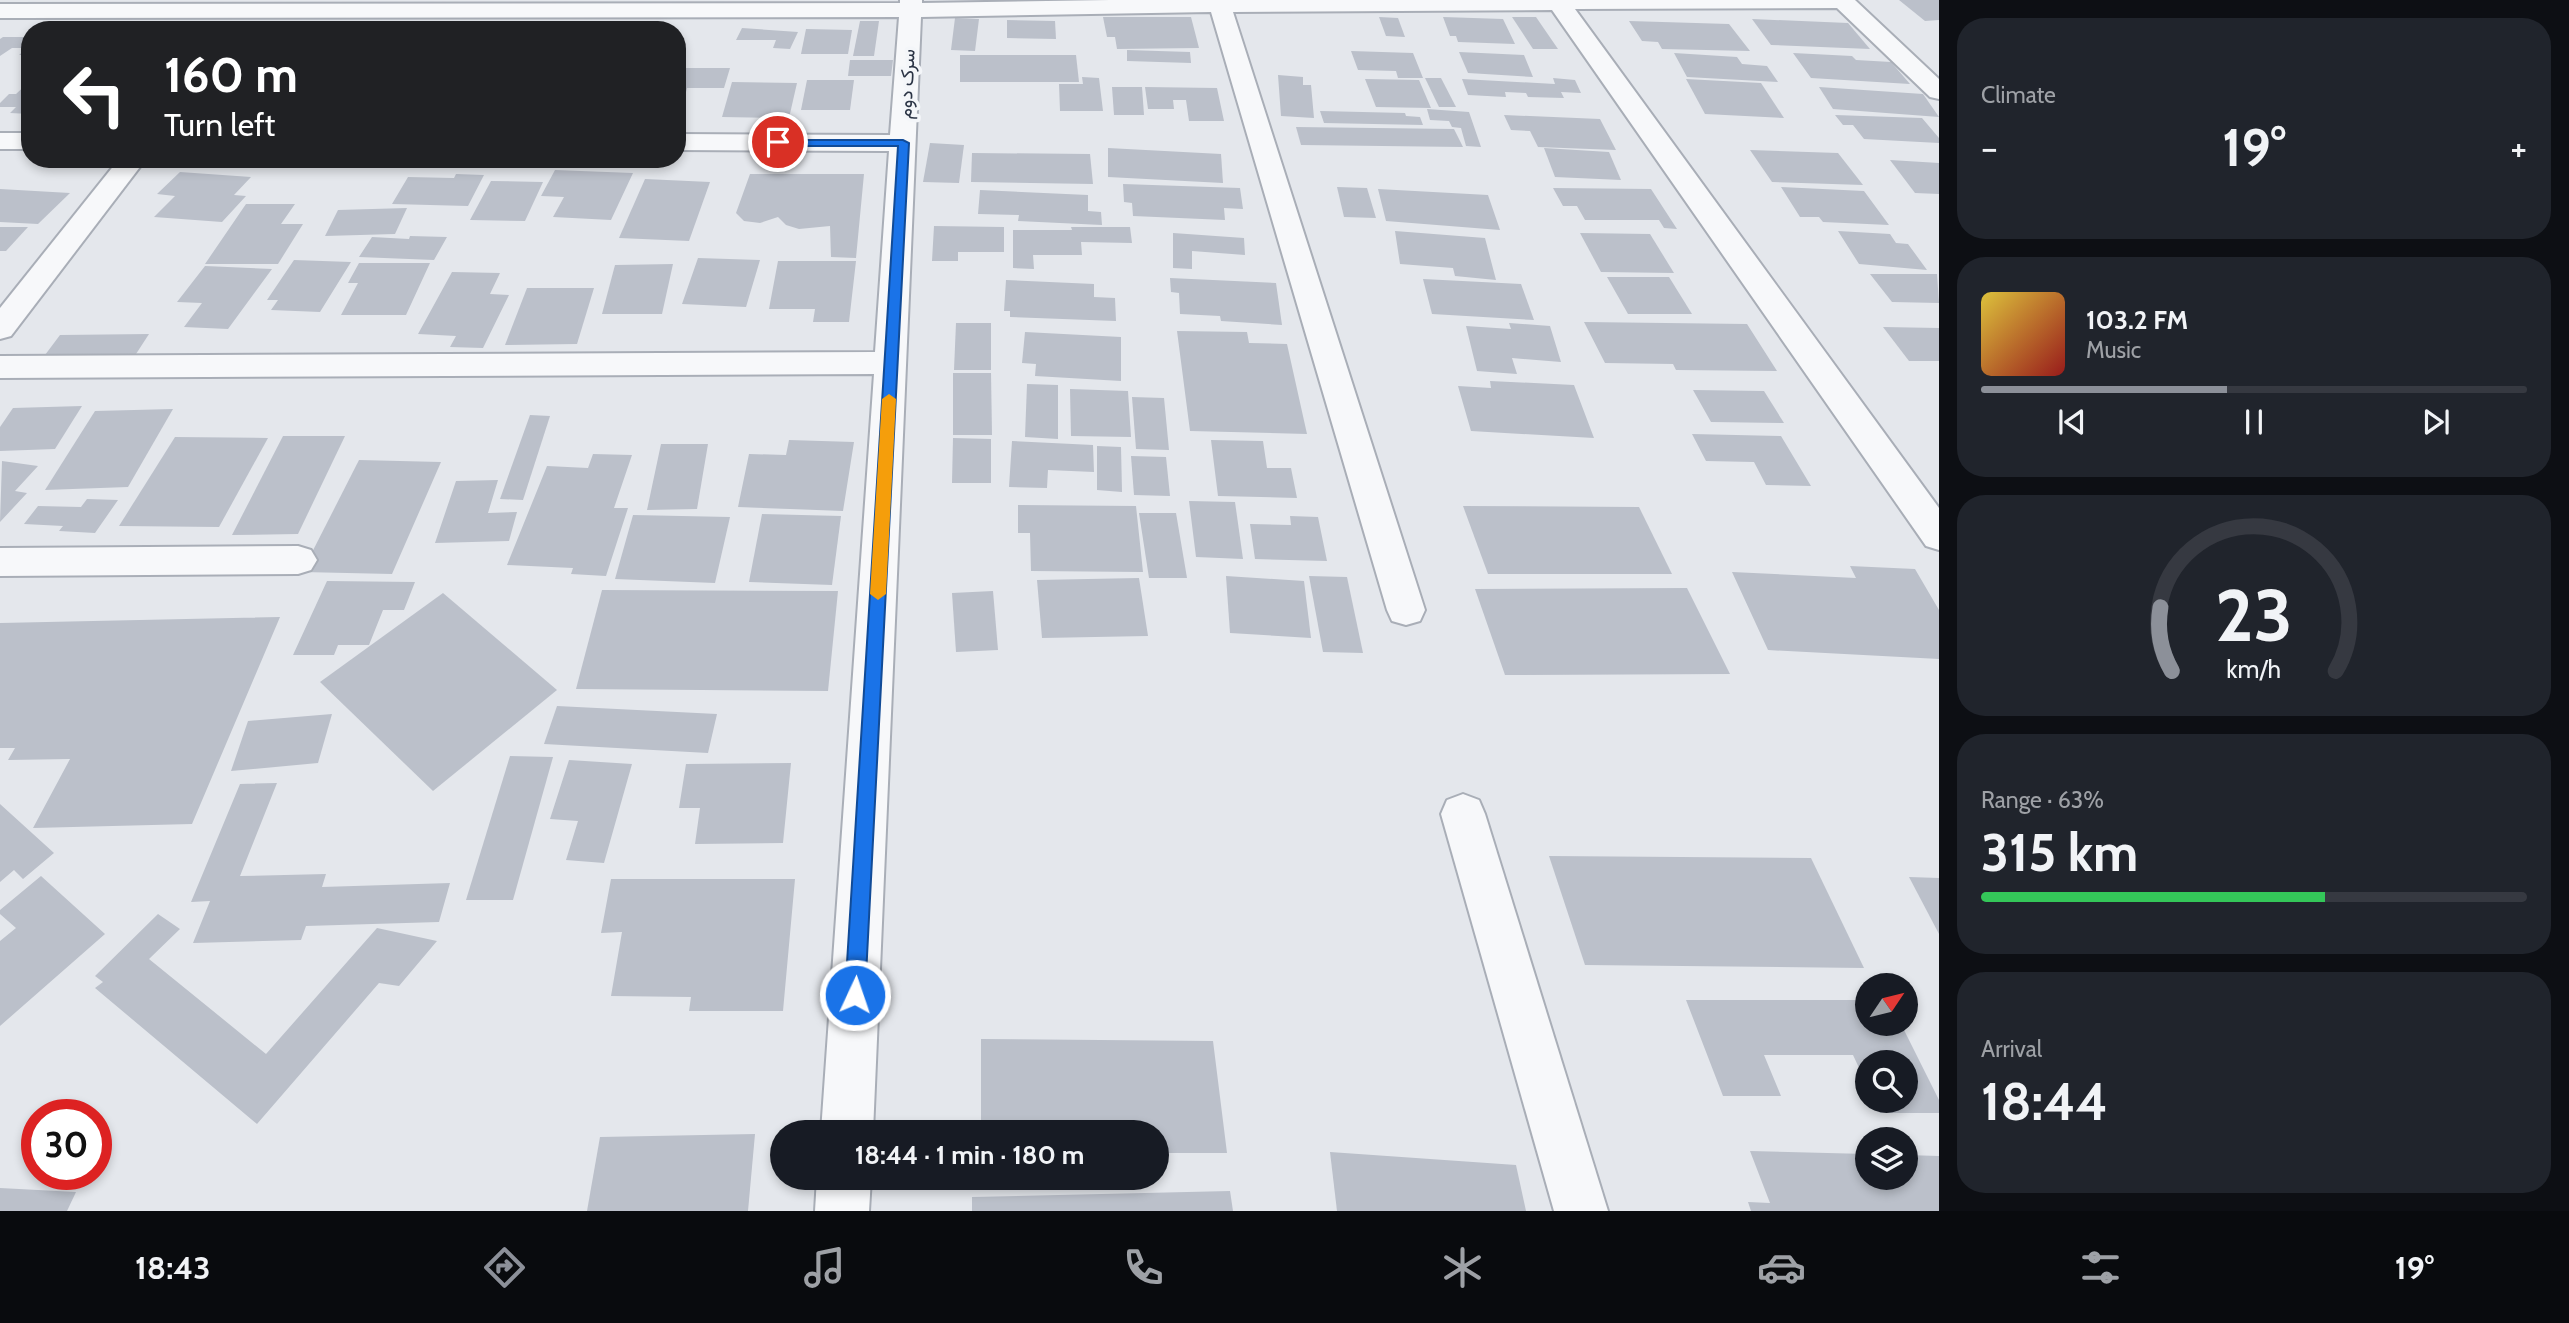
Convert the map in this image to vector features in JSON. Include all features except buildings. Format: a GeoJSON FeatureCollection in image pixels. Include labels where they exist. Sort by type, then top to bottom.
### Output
{"type":"FeatureCollection","features":[{"type":"Feature","properties":{"kind":"street"},"geometry":{"type":"LineString","coordinates":[[0,11],[254,5],[1220,5],[1842,0],[1939,92]]}},
{"type":"Feature","properties":{"kind":"street"},"geometry":{"type":"LineString","coordinates":[[1559,3],[1939,536]]}},
{"type":"Feature","properties":{"kind":"street"},"geometry":{"type":"LineString","coordinates":[[241,21],[254,5]]}},
{"type":"Feature","properties":{"kind":"street","name":"سرک دوم"},"geometry":{"type":"LineString","coordinates":[[848,1120],[911,5]]}},
{"type":"Feature","properties":{"kind":"street"},"geometry":{"type":"LineString","coordinates":[[1220,5],[1406,610]]}},
{"type":"Feature","properties":{"kind":"street"},"geometry":{"type":"LineString","coordinates":[[0,141],[21,141]]}},
{"type":"Feature","properties":{"kind":"street"},"geometry":{"type":"LineString","coordinates":[[686,142],[903,143]]}},
{"type":"Feature","properties":{"kind":"street"},"geometry":{"type":"LineString","coordinates":[[0,329],[126,168]]}},
{"type":"Feature","properties":{"kind":"street"},"geometry":{"type":"LineString","coordinates":[[0,367],[891,363]]}},
{"type":"Feature","properties":{"kind":"street"},"geometry":{"type":"LineString","coordinates":[[0,562],[298,560]]}},
{"type":"Feature","properties":{"kind":"street"},"geometry":{"type":"LineString","coordinates":[[1463,814],[1581,1211]]}},
{"type":"Feature","properties":{"kind":"street"},"geometry":{"type":"LineString","coordinates":[[842,1211],[843,1190]]}},
{"type":"Feature","properties":{"kind":"slow traffic"},"geometry":{"type":"LineString","coordinates":[[878,594],[889,399]]}},
{"type":"Feature","properties":{"kind":"route"},"geometry":{"type":"LineString","coordinates":[[778,142],[903,143],[855,995]]}}]}
